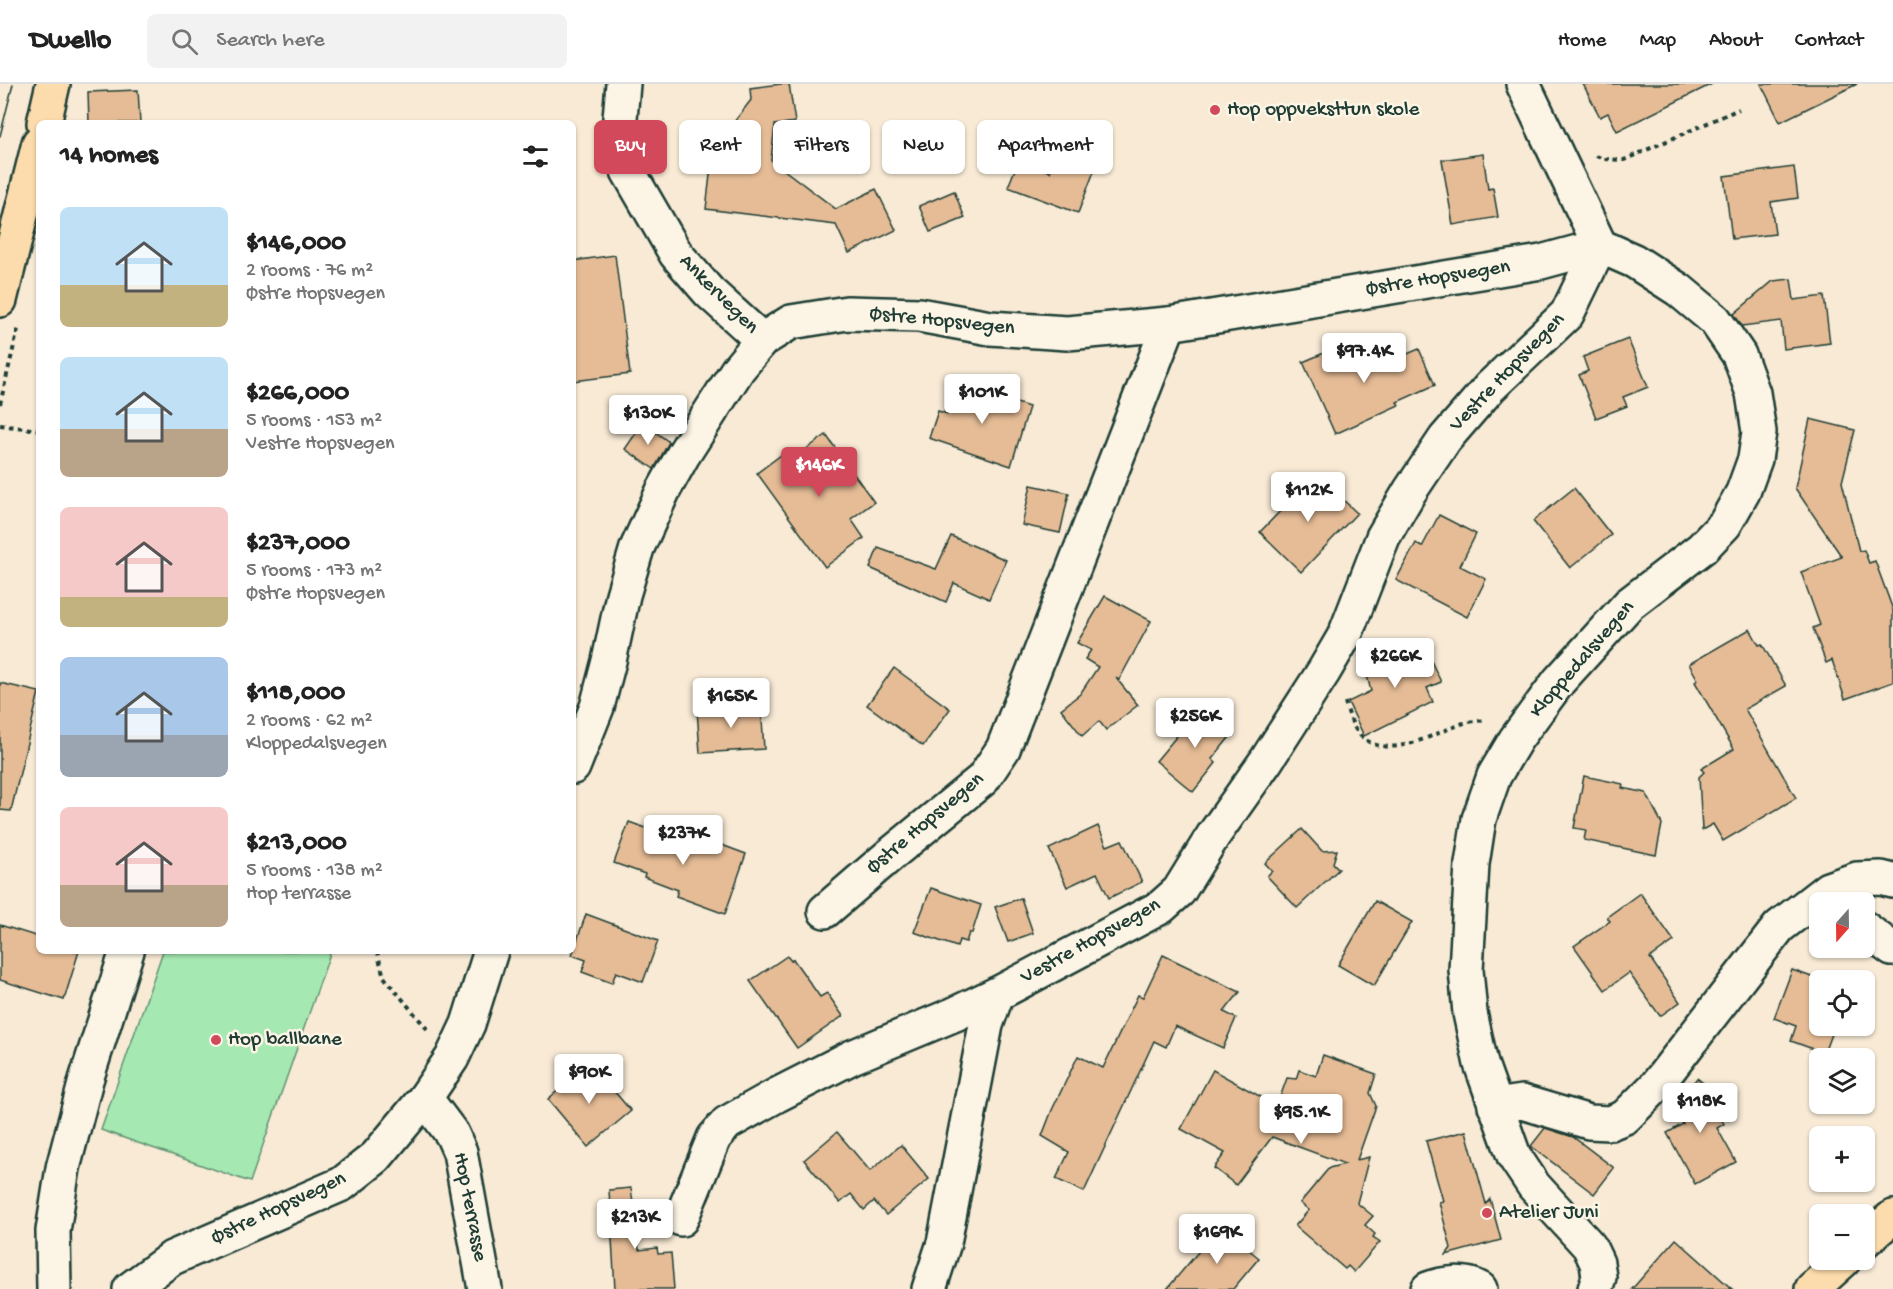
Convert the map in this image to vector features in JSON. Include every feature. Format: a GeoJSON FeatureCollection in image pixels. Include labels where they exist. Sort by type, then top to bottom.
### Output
{"type":"FeatureCollection","features":[{"type":"Feature","properties":{"kind":"main road"},"geometry":{"type":"LineString","coordinates":[[45,120],[52,84]]}},
{"type":"Feature","properties":{"kind":"main road"},"geometry":{"type":"LineString","coordinates":[[0,300],[36,155]]}},
{"type":"Feature","properties":{"kind":"main road"},"geometry":{"type":"LineString","coordinates":[[1875,1233],[1893,1217]]}},
{"type":"Feature","properties":{"kind":"main road"},"geometry":{"type":"LineString","coordinates":[[1812,1289],[1833,1270]]}},
{"type":"Feature","properties":{"kind":"street","name":"Ankervegen"},"geometry":{"type":"LineString","coordinates":[[623,84],[619,130],[628,171],[676,254],[709,292],[762,340]]}},
{"type":"Feature","properties":{"kind":"street"},"geometry":{"type":"LineString","coordinates":[[1523,84],[1600,246]]}},
{"type":"Feature","properties":{"kind":"street","name":"Østre Hopsvegen"},"geometry":{"type":"LineString","coordinates":[[576,760],[597,708],[623,595],[638,548],[663,491],[683,455],[738,369],[762,340],[791,322],[847,313],[919,315],[990,328],[1067,333],[1168,324],[1541,262],[1600,246]]}},
{"type":"Feature","properties":{"kind":"street","name":"Vestre Hopsvegen"},"geometry":{"type":"LineString","coordinates":[[929,1289],[944,1243],[986,1025],[997,994],[1161,907],[1179,891],[1213,836],[1266,761],[1324,671],[1344,635],[1383,537],[1410,491],[1445,439],[1490,387],[1567,314],[1600,246]]}},
{"type":"Feature","properties":{"kind":"street","name":"Kloppedalsvegen"},"geometry":{"type":"LineString","coordinates":[[1595,1289],[1599,1277],[1597,1263],[1590,1246],[1534,1186],[1514,1156],[1481,1064],[1470,1013],[1466,970],[1467,920],[1473,853],[1479,819],[1494,776],[1546,696],[1629,604],[1702,548],[1725,524],[1743,492],[1755,459],[1759,432],[1753,393],[1739,355],[1715,320],[1679,290],[1634,261],[1600,246]]}},
{"type":"Feature","properties":{"kind":"street","name":"Østre Hopsvegen"},"geometry":{"type":"LineString","coordinates":[[825,911],[983,779],[1003,749],[1168,324]]}},
{"type":"Feature","properties":{"kind":"street"},"geometry":{"type":"LineString","coordinates":[[1825,892],[1828,889],[1857,879],[1881,878],[1893,881]]}},
{"type":"Feature","properties":{"kind":"street"},"geometry":{"type":"LineString","coordinates":[[1495,1106],[1522,1102],[1589,1122],[1610,1123],[1625,1117],[1656,1086],[1779,927],[1809,910]]}},
{"type":"Feature","properties":{"kind":"street"},"geometry":{"type":"LineString","coordinates":[[1875,936],[1892,949]]}},
{"type":"Feature","properties":{"kind":"street"},"geometry":{"type":"LineString","coordinates":[[54,1289],[53,1231],[63,1168],[86,1080],[127,954]]}},
{"type":"Feature","properties":{"kind":"street","name":"Østre Hopsvegen"},"geometry":{"type":"LineString","coordinates":[[130,1289],[172,1258],[342,1184],[376,1157],[425,1098],[452,1058],[468,1024],[490,954]]}},
{"type":"Feature","properties":{"kind":"street"},"geometry":{"type":"LineString","coordinates":[[681,1220],[714,1138],[727,1124],[777,1095],[852,1057],[997,994]]}},
{"type":"Feature","properties":{"kind":"street","name":"Hop terrasse"},"geometry":{"type":"LineString","coordinates":[[425,1098],[452,1134],[460,1152],[484,1289]]}},
{"type":"Feature","properties":{"kind":"street"},"geometry":{"type":"LineString","coordinates":[[1428,1289],[1456,1283],[1480,1289]]}},
{"type":"Feature","properties":{"kind":"path"},"geometry":{"type":"LineString","coordinates":[[1587,152],[1604,159],[1623,160],[1739,109]]}},
{"type":"Feature","properties":{"kind":"path"},"geometry":{"type":"LineString","coordinates":[[0,425],[36,430]]}},
{"type":"Feature","properties":{"kind":"path"},"geometry":{"type":"LineString","coordinates":[[1324,671],[1336,676],[1349,716],[1358,734],[1372,745],[1386,748],[1401,746],[1467,722],[1487,720],[1496,724]]}},
{"type":"Feature","properties":{"kind":"path"},"geometry":{"type":"LineString","coordinates":[[378,954],[384,977],[452,1058]]}},
{"type":"Feature","properties":{"kind":"green space","name":"Hop ballbane"},"geometry":{"type":"Polygon","coordinates":[[[162,954],[330,954],[250,1182],[101,1130],[162,954]]]}},
{"type":"Feature","properties":{"kind":"building"},"geometry":{"type":"Polygon","coordinates":[[[789,84],[795,120],[773,120],[771,160],[773,174],[790,174],[836,209],[876,189],[896,230],[849,253],[836,225],[706,209],[710,174],[761,174],[761,120],[736,120],[751,100],[750,88],[789,84]]]}},
{"type":"Feature","properties":{"kind":"building"},"geometry":{"type":"Polygon","coordinates":[[[1583,84],[1712,84],[1617,131],[1608,113],[1600,117],[1583,84]]]}},
{"type":"Feature","properties":{"kind":"building"},"geometry":{"type":"Polygon","coordinates":[[[1761,84],[1857,84],[1780,122],[1761,84]]]}},
{"type":"Feature","properties":{"kind":"building"},"geometry":{"type":"Polygon","coordinates":[[[138,90],[140,120],[89,120],[88,92],[138,90]]]}},
{"type":"Feature","properties":{"kind":"building"},"geometry":{"type":"Polygon","coordinates":[[[1483,154],[1488,189],[1493,188],[1498,217],[1453,225],[1442,160],[1483,154]]]}},
{"type":"Feature","properties":{"kind":"building"},"geometry":{"type":"Polygon","coordinates":[[[1794,167],[1798,198],[1771,202],[1775,234],[1732,239],[1724,176],[1794,167]]]}},
{"type":"Feature","properties":{"kind":"building"},"geometry":{"type":"Polygon","coordinates":[[[1013,174],[1093,174],[1078,213],[1008,187],[1013,174]]]}},
{"type":"Feature","properties":{"kind":"building"},"geometry":{"type":"Polygon","coordinates":[[[954,191],[965,218],[930,232],[919,206],[954,191]]]}},
{"type":"Feature","properties":{"kind":"building"},"geometry":{"type":"Polygon","coordinates":[[[615,255],[630,374],[576,381],[576,261],[615,255]]]}},
{"type":"Feature","properties":{"kind":"building"},"geometry":{"type":"Polygon","coordinates":[[[1791,279],[1794,300],[1824,296],[1830,343],[1784,349],[1781,321],[1742,326],[1734,314],[1773,281],[1791,279]]]}},
{"type":"Feature","properties":{"kind":"building"},"geometry":{"type":"Polygon","coordinates":[[[1628,339],[1648,387],[1623,397],[1627,406],[1596,418],[1579,375],[1588,371],[1583,357],[1628,339]]]}},
{"type":"Feature","properties":{"kind":"building"},"geometry":{"type":"Polygon","coordinates":[[[1345,344],[1350,356],[1371,346],[1379,366],[1419,349],[1435,385],[1397,402],[1399,405],[1335,434],[1303,362],[1345,344]]]}},
{"type":"Feature","properties":{"kind":"building"},"geometry":{"type":"Polygon","coordinates":[[[958,384],[1029,407],[1011,466],[929,438],[938,411],[948,414],[958,384]]]}},
{"type":"Feature","properties":{"kind":"building"},"geometry":{"type":"Polygon","coordinates":[[[1810,419],[1855,430],[1842,482],[1859,551],[1864,550],[1869,563],[1875,561],[1893,610],[1893,682],[1845,699],[1832,660],[1826,663],[1813,628],[1820,625],[1801,572],[1842,557],[1795,488],[1810,419]]]}},
{"type":"Feature","properties":{"kind":"building"},"geometry":{"type":"Polygon","coordinates":[[[643,423],[669,442],[654,469],[625,449],[643,423]]]}},
{"type":"Feature","properties":{"kind":"building"},"geometry":{"type":"Polygon","coordinates":[[[826,435],[874,502],[851,519],[864,538],[825,567],[757,473],[785,452],[791,460],[826,435]]]}},
{"type":"Feature","properties":{"kind":"building"},"geometry":{"type":"Polygon","coordinates":[[[1316,474],[1357,513],[1301,572],[1260,532],[1316,474]]]}},
{"type":"Feature","properties":{"kind":"building"},"geometry":{"type":"Polygon","coordinates":[[[1031,485],[1069,493],[1060,533],[1022,525],[1031,485]]]}},
{"type":"Feature","properties":{"kind":"building"},"geometry":{"type":"Polygon","coordinates":[[[1574,488],[1611,535],[1570,568],[1533,521],[1574,488]]]}},
{"type":"Feature","properties":{"kind":"building"},"geometry":{"type":"Polygon","coordinates":[[[1439,515],[1476,534],[1460,566],[1486,579],[1467,617],[1396,580],[1416,543],[1422,547],[1439,515]]]}},
{"type":"Feature","properties":{"kind":"building"},"geometry":{"type":"Polygon","coordinates":[[[951,536],[1006,560],[989,599],[954,583],[946,602],[870,568],[878,548],[936,569],[951,536]]]}},
{"type":"Feature","properties":{"kind":"building"},"geometry":{"type":"Polygon","coordinates":[[[1105,596],[1151,621],[1119,680],[1116,678],[1138,705],[1106,730],[1099,721],[1082,736],[1061,709],[1080,694],[1098,667],[1085,659],[1091,650],[1077,643],[1105,596]]]}},
{"type":"Feature","properties":{"kind":"building"},"geometry":{"type":"Polygon","coordinates":[[[1750,629],[1759,645],[1762,644],[1786,686],[1745,709],[1796,798],[1723,841],[1713,824],[1702,830],[1699,777],[1704,772],[1701,769],[1734,749],[1695,682],[1698,680],[1689,664],[1750,629]]]}},
{"type":"Feature","properties":{"kind":"building"},"geometry":{"type":"Polygon","coordinates":[[[1422,642],[1441,682],[1427,688],[1433,702],[1364,736],[1348,702],[1371,691],[1365,668],[1422,642]]]}},
{"type":"Feature","properties":{"kind":"building"},"geometry":{"type":"Polygon","coordinates":[[[894,668],[950,709],[923,746],[867,705],[894,668]]]}},
{"type":"Feature","properties":{"kind":"building"},"geometry":{"type":"Polygon","coordinates":[[[0,683],[36,691],[36,705],[11,811],[0,810],[0,683]]]}},
{"type":"Feature","properties":{"kind":"building"},"geometry":{"type":"Polygon","coordinates":[[[761,705],[764,749],[700,753],[697,709],[761,705]]]}},
{"type":"Feature","properties":{"kind":"building"},"geometry":{"type":"Polygon","coordinates":[[[1201,707],[1233,733],[1212,759],[1216,763],[1193,792],[1156,761],[1201,707]]]}},
{"type":"Feature","properties":{"kind":"building"},"geometry":{"type":"Polygon","coordinates":[[[1584,776],[1623,784],[1622,788],[1646,793],[1662,824],[1656,855],[1584,840],[1586,830],[1574,828],[1584,776]]]}},
{"type":"Feature","properties":{"kind":"building"},"geometry":{"type":"Polygon","coordinates":[[[629,822],[707,850],[711,841],[746,854],[725,914],[676,896],[678,890],[644,877],[645,874],[614,863],[629,822]]]}},
{"type":"Feature","properties":{"kind":"building"},"geometry":{"type":"Polygon","coordinates":[[[1098,826],[1107,846],[1122,840],[1142,882],[1109,898],[1097,873],[1067,887],[1049,849],[1098,826]]]}},
{"type":"Feature","properties":{"kind":"building"},"geometry":{"type":"Polygon","coordinates":[[[1302,829],[1322,851],[1337,850],[1333,863],[1339,869],[1297,908],[1267,876],[1272,871],[1265,863],[1302,829]]]}},
{"type":"Feature","properties":{"kind":"building"},"geometry":{"type":"Polygon","coordinates":[[[931,888],[981,905],[972,933],[969,933],[966,942],[959,940],[957,947],[914,932],[931,888]]]}},
{"type":"Feature","properties":{"kind":"building"},"geometry":{"type":"Polygon","coordinates":[[[1640,893],[1674,941],[1650,958],[1680,1002],[1660,1016],[1629,973],[1605,990],[1574,946],[1610,921],[1607,917],[1640,893]]]}},
{"type":"Feature","properties":{"kind":"building"},"geometry":{"type":"Polygon","coordinates":[[[1021,898],[1033,933],[1008,942],[995,907],[1021,898]]]}},
{"type":"Feature","properties":{"kind":"building"},"geometry":{"type":"Polygon","coordinates":[[[1375,901],[1412,922],[1374,986],[1338,965],[1375,901]]]}},
{"type":"Feature","properties":{"kind":"building"},"geometry":{"type":"Polygon","coordinates":[[[586,914],[658,941],[643,982],[616,972],[612,983],[582,972],[586,960],[572,955],[576,954],[576,943],[586,914]]]}},
{"type":"Feature","properties":{"kind":"building"},"geometry":{"type":"Polygon","coordinates":[[[0,925],[36,936],[36,954],[78,954],[64,1000],[0,980],[0,925]]]}},
{"type":"Feature","properties":{"kind":"building"},"geometry":{"type":"Polygon","coordinates":[[[1163,955],[1240,992],[1224,1012],[1236,1018],[1223,1048],[1175,1026],[1166,1047],[1154,1041],[1084,1192],[1056,1179],[1069,1152],[1042,1136],[1078,1056],[1103,1068],[1138,995],[1143,997],[1163,955]]]}},
{"type":"Feature","properties":{"kind":"building"},"geometry":{"type":"Polygon","coordinates":[[[787,956],[791,961],[793,959],[820,997],[827,993],[843,1016],[797,1048],[750,981],[787,956]]]}},
{"type":"Feature","properties":{"kind":"building"},"geometry":{"type":"Polygon","coordinates":[[[1792,970],[1809,976],[1809,1036],[1830,1036],[1826,1048],[1810,1048],[1791,1041],[1796,1026],[1774,1018],[1792,970]]]}},
{"type":"Feature","properties":{"kind":"building"},"geometry":{"type":"Polygon","coordinates":[[[1323,1055],[1376,1074],[1370,1093],[1376,1106],[1357,1160],[1369,1157],[1357,1203],[1373,1216],[1365,1225],[1375,1234],[1373,1237],[1380,1242],[1354,1272],[1348,1266],[1345,1269],[1295,1226],[1309,1210],[1300,1203],[1329,1168],[1345,1164],[1272,1137],[1236,1185],[1214,1168],[1225,1153],[1181,1129],[1213,1070],[1277,1106],[1287,1078],[1296,1079],[1299,1070],[1316,1076],[1323,1055]]]}},
{"type":"Feature","properties":{"kind":"building"},"geometry":{"type":"Polygon","coordinates":[[[590,1063],[631,1111],[588,1147],[548,1099],[590,1063]]]}},
{"type":"Feature","properties":{"kind":"building"},"geometry":{"type":"Polygon","coordinates":[[[1697,1078],[1718,1095],[1712,1103],[1724,1124],[1717,1128],[1736,1162],[1695,1184],[1667,1133],[1683,1124],[1674,1107],[1697,1078]]]}},
{"type":"Feature","properties":{"kind":"building"},"geometry":{"type":"Polygon","coordinates":[[[1545,1128],[1573,1137],[1614,1168],[1594,1194],[1531,1146],[1545,1128]]]}},
{"type":"Feature","properties":{"kind":"building"},"geometry":{"type":"Polygon","coordinates":[[[1466,1131],[1486,1204],[1490,1199],[1501,1240],[1446,1255],[1451,1248],[1439,1202],[1443,1201],[1426,1141],[1466,1131]]]}},
{"type":"Feature","properties":{"kind":"building"},"geometry":{"type":"Polygon","coordinates":[[[837,1132],[870,1171],[901,1145],[929,1179],[886,1215],[874,1201],[864,1210],[851,1194],[840,1203],[804,1160],[837,1132]]]}},
{"type":"Feature","properties":{"kind":"building"},"geometry":{"type":"Polygon","coordinates":[[[631,1188],[639,1250],[657,1248],[658,1254],[671,1253],[674,1289],[615,1289],[609,1190],[631,1188]]]}},
{"type":"Feature","properties":{"kind":"building"},"geometry":{"type":"Polygon","coordinates":[[[1220,1226],[1259,1258],[1233,1289],[1167,1289],[1220,1226]]]}},
{"type":"Feature","properties":{"kind":"building"},"geometry":{"type":"Polygon","coordinates":[[[1676,1239],[1732,1289],[1632,1289],[1676,1239]]]}},
{"type":"Feature","properties":{"kind":"tram line"},"geometry":{"type":"LineString","coordinates":[[0,136],[13,84]]}},
{"type":"Feature","properties":{"kind":"place","name":"Hop oppveksttun skole"},"geometry":{"type":"Point","coordinates":[1215,110]}},
{"type":"Feature","properties":{"kind":"place","name":"Hop ballbane"},"geometry":{"type":"Point","coordinates":[216,1040]}},
{"type":"Feature","properties":{"kind":"place","name":"Atelier Juni"},"geometry":{"type":"Point","coordinates":[1487,1213]}}]}
